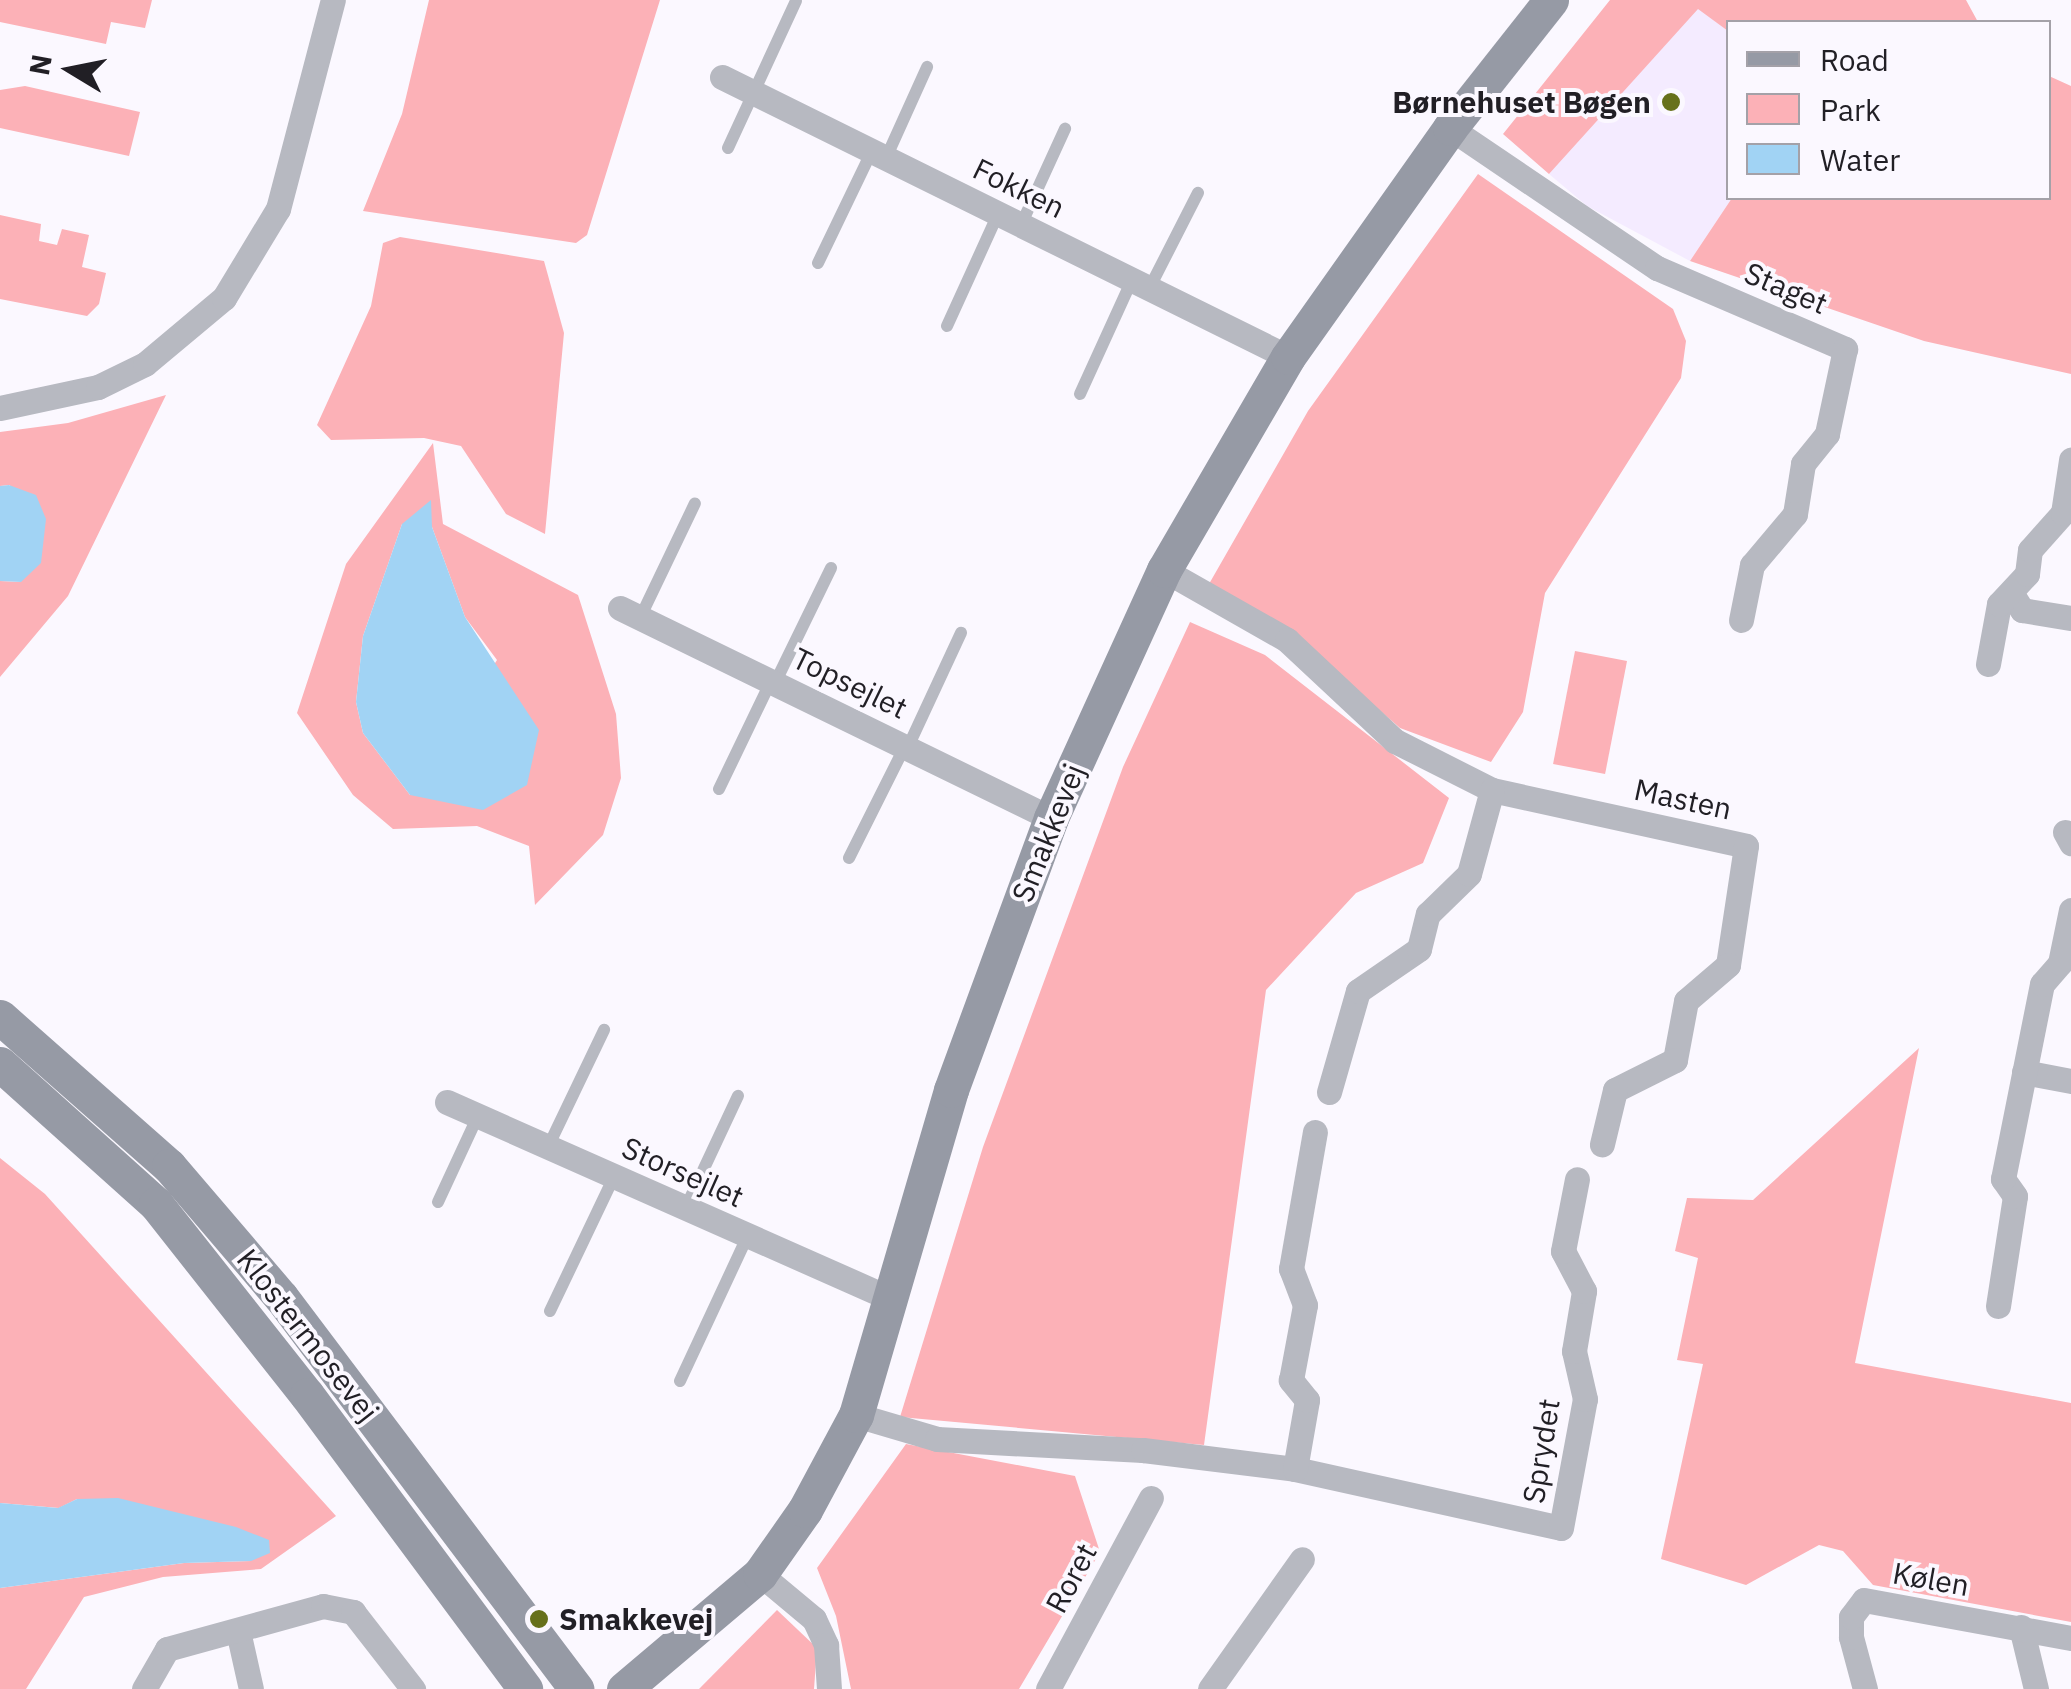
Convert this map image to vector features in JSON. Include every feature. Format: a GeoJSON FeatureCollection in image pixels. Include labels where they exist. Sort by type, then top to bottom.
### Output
{"type":"FeatureCollection","features":[{"type":"Feature","properties":{"kind":"street"},"geometry":{"type":"LineString","coordinates":[[0,408],[98,387],[145,364],[224,298],[278,209],[332,0]]}},
{"type":"Feature","properties":{"kind":"street","name":"Smakkevej"},"geometry":{"type":"LineString","coordinates":[[624,1689],[760,1574],[804,1510],[856,1414],[952,1090],[1051,818],[1164,570],[1288,357],[1450,128],[1551,0]]}},
{"type":"Feature","properties":{"kind":"street","name":"Fokken"},"geometry":{"type":"LineString","coordinates":[[722,77],[1288,357]]}},
{"type":"Feature","properties":{"kind":"street","name":"Staget"},"geometry":{"type":"LineString","coordinates":[[1450,128],[1656,268],[1845,349],[1827,434],[1803,464],[1794,514],[1752,565],[1741,620]]}},
{"type":"Feature","properties":{"kind":"street"},"geometry":{"type":"LineString","coordinates":[[1988,664],[1999,604],[2027,574],[2030,550],[2063,513],[2071,460]]}},
{"type":"Feature","properties":{"kind":"street","name":"Masten"},"geometry":{"type":"LineString","coordinates":[[1164,570],[1287,640],[1395,741],[1492,790],[1746,846],[1728,966],[1686,1000],[1675,1060],[1615,1090],[1602,1144]]}},
{"type":"Feature","properties":{"kind":"street"},"geometry":{"type":"LineString","coordinates":[[2012,594],[2022,610],[2071,618]]}},
{"type":"Feature","properties":{"kind":"street","name":"Topsejlet"},"geometry":{"type":"LineString","coordinates":[[630,613],[1051,818]]}},
{"type":"Feature","properties":{"kind":"street"},"geometry":{"type":"LineString","coordinates":[[1330,1092],[1358,990],[1419,949],[1428,914],[1469,874],[1492,790]]}},
{"type":"Feature","properties":{"kind":"street"},"geometry":{"type":"LineString","coordinates":[[1998,1306],[2015,1196],[2004,1179],[2042,984],[2060,963],[2071,910]]}},
{"type":"Feature","properties":{"kind":"street","name":"Klostermosevej"},"geometry":{"type":"LineString","coordinates":[[0,1017],[194,1196],[293,1312],[576,1689]]}},
{"type":"Feature","properties":{"kind":"street","name":"Klostermosevej"},"geometry":{"type":"LineString","coordinates":[[0,1064],[156,1204],[308,1395],[526,1689]]}},
{"type":"Feature","properties":{"kind":"street"},"geometry":{"type":"LineString","coordinates":[[2024,1072],[2071,1081]]}},
{"type":"Feature","properties":{"kind":"street","name":"Storsejlet"},"geometry":{"type":"LineString","coordinates":[[448,1102],[892,1299]]}},
{"type":"Feature","properties":{"kind":"street"},"geometry":{"type":"LineString","coordinates":[[1295,1469],[1308,1400],[1291,1380],[1305,1306],[1291,1268],[1315,1132]]}},
{"type":"Feature","properties":{"kind":"street","name":"Sprydet"},"geometry":{"type":"LineString","coordinates":[[856,1414],[937,1438],[1143,1450],[1295,1469],[1562,1528],[1585,1399],[1574,1350],[1584,1290],[1563,1252],[1577,1179]]}},
{"type":"Feature","properties":{"kind":"street","name":"Roret"},"geometry":{"type":"LineString","coordinates":[[1048,1689],[1150,1498]]}},
{"type":"Feature","properties":{"kind":"street"},"geometry":{"type":"LineString","coordinates":[[1210,1689],[1302,1558]]}},
{"type":"Feature","properties":{"kind":"street"},"geometry":{"type":"LineString","coordinates":[[760,1574],[814,1619],[826,1646],[829,1689]]}},
{"type":"Feature","properties":{"kind":"street","name":"Kølen"},"geometry":{"type":"LineString","coordinates":[[1865,1689],[1850,1636],[1851,1617],[1864,1600],[2071,1638]]}},
{"type":"Feature","properties":{"kind":"street"},"geometry":{"type":"LineString","coordinates":[[144,1689],[167,1650],[342,1606],[383,1644],[414,1689]]}},
{"type":"Feature","properties":{"kind":"street"},"geometry":{"type":"LineString","coordinates":[[2022,1627],[2036,1689]]}},
{"type":"Feature","properties":{"kind":"street"},"geometry":{"type":"LineString","coordinates":[[238,1631],[251,1689]]}},
{"type":"Feature","properties":{"kind":"lane"},"geometry":{"type":"LineString","coordinates":[[728,148],[796,1]]}},
{"type":"Feature","properties":{"kind":"lane"},"geometry":{"type":"LineString","coordinates":[[818,263],[928,67]]}},
{"type":"Feature","properties":{"kind":"lane"},"geometry":{"type":"LineString","coordinates":[[947,326],[1065,128]]}},
{"type":"Feature","properties":{"kind":"lane"},"geometry":{"type":"LineString","coordinates":[[1080,394],[1141,284],[1198,193]]}},
{"type":"Feature","properties":{"kind":"lane"},"geometry":{"type":"LineString","coordinates":[[630,613],[695,503]]}},
{"type":"Feature","properties":{"kind":"lane"},"geometry":{"type":"LineString","coordinates":[[719,789],[831,568]]}},
{"type":"Feature","properties":{"kind":"lane"},"geometry":{"type":"LineString","coordinates":[[849,858],[960,633]]}},
{"type":"Feature","properties":{"kind":"lane"},"geometry":{"type":"LineString","coordinates":[[548,1147],[604,1030]]}},
{"type":"Feature","properties":{"kind":"lane"},"geometry":{"type":"LineString","coordinates":[[685,1209],[738,1096]]}},
{"type":"Feature","properties":{"kind":"lane"},"geometry":{"type":"LineString","coordinates":[[438,1202],[478,1116]]}},
{"type":"Feature","properties":{"kind":"lane"},"geometry":{"type":"LineString","coordinates":[[550,1311],[614,1177]]}},
{"type":"Feature","properties":{"kind":"lane"},"geometry":{"type":"LineString","coordinates":[[680,1381],[747,1237]]}},
{"type":"Feature","properties":{"kind":"shaded area","name":"Børnehuset Bøgen"},"geometry":{"type":"Polygon","coordinates":[[[1698,8],[1726,29],[1726,200],[1731,200],[1690,261],[1587,206],[1549,174],[1698,8]]]}},
{"type":"Feature","properties":{"kind":"green space"},"geometry":{"type":"Polygon","coordinates":[[[0,0],[152,0],[145,28],[111,22],[106,44],[0,22],[0,0]]]}},
{"type":"Feature","properties":{"kind":"green space"},"geometry":{"type":"Polygon","coordinates":[[[429,0],[660,0],[587,235],[576,243],[363,211],[402,114],[429,0]]]}},
{"type":"Feature","properties":{"kind":"green space"},"geometry":{"type":"Polygon","coordinates":[[[1610,0],[1966,0],[1977,20],[1726,20],[1726,30],[1698,9],[1549,174],[1503,134],[1610,0]]]}},
{"type":"Feature","properties":{"kind":"green space"},"geometry":{"type":"Polygon","coordinates":[[[2051,77],[2071,86],[2071,374],[1924,341],[1690,261],[1731,200],[2051,200],[2051,77]]]}},
{"type":"Feature","properties":{"kind":"green space"},"geometry":{"type":"Polygon","coordinates":[[[25,86],[140,112],[129,156],[0,128],[0,90],[25,86]]]}},
{"type":"Feature","properties":{"kind":"green space"},"geometry":{"type":"Polygon","coordinates":[[[1478,174],[1673,309],[1686,341],[1681,378],[1545,593],[1523,712],[1491,762],[1400,728],[1287,630],[1209,584],[1308,411],[1478,174]]]}},
{"type":"Feature","properties":{"kind":"green space"},"geometry":{"type":"Polygon","coordinates":[[[0,215],[41,224],[39,241],[57,245],[62,229],[89,235],[82,267],[106,273],[99,304],[87,316],[0,299],[0,215]]]}},
{"type":"Feature","properties":{"kind":"green space"},"geometry":{"type":"Polygon","coordinates":[[[400,237],[544,261],[564,333],[545,534],[506,514],[461,446],[424,438],[331,440],[317,425],[371,306],[383,243],[400,237]]]}},
{"type":"Feature","properties":{"kind":"green space"},"geometry":{"type":"Polygon","coordinates":[[[166,395],[68,596],[0,677],[0,581],[21,582],[10,485],[0,486],[0,432],[68,423],[166,395]]]}},
{"type":"Feature","properties":{"kind":"green space"},"geometry":{"type":"Polygon","coordinates":[[[433,443],[443,524],[578,595],[616,714],[621,778],[603,835],[535,905],[529,846],[477,826],[393,829],[353,795],[297,713],[346,564],[433,443]],[[402,524],[363,636],[356,702],[363,733],[410,795],[497,660],[465,617],[432,527],[402,524]]]}},
{"type":"Feature","properties":{"kind":"green space"},"geometry":{"type":"Polygon","coordinates":[[[1190,622],[1265,655],[1449,798],[1423,863],[1356,893],[1266,990],[1204,1445],[900,1417],[983,1147],[1123,767],[1190,622]]]}},
{"type":"Feature","properties":{"kind":"green space"},"geometry":{"type":"Polygon","coordinates":[[[1575,651],[1627,661],[1605,774],[1553,764],[1575,651]]]}},
{"type":"Feature","properties":{"kind":"green space"},"geometry":{"type":"Polygon","coordinates":[[[1919,1048],[1855,1363],[2071,1403],[2071,1622],[1873,1585],[1843,1551],[1819,1545],[1746,1585],[1661,1559],[1703,1364],[1677,1360],[1698,1258],[1675,1251],[1687,1198],[1753,1200],[1919,1048]]]}},
{"type":"Feature","properties":{"kind":"green space"},"geometry":{"type":"Polygon","coordinates":[[[0,1158],[45,1194],[336,1516],[261,1569],[163,1577],[84,1597],[26,1689],[0,1689],[0,1588],[184,1563],[251,1561],[77,1499],[59,1508],[0,1503],[0,1158]]]}},
{"type":"Feature","properties":{"kind":"green space"},"geometry":{"type":"Polygon","coordinates":[[[906,1444],[1075,1476],[1100,1552],[1019,1689],[851,1689],[836,1616],[817,1568],[906,1444]]]}},
{"type":"Feature","properties":{"kind":"green space"},"geometry":{"type":"Polygon","coordinates":[[[777,1610],[817,1648],[814,1689],[699,1689],[777,1610]]]}},
{"type":"Feature","properties":{"kind":"water"},"geometry":{"type":"Polygon","coordinates":[[[9,485],[36,495],[46,519],[41,563],[21,582],[0,581],[0,486],[9,485]]]}},
{"type":"Feature","properties":{"kind":"water"},"geometry":{"type":"Polygon","coordinates":[[[431,500],[432,527],[465,617],[539,730],[527,785],[483,810],[410,795],[363,733],[356,702],[363,636],[402,524],[431,500]]]}},
{"type":"Feature","properties":{"kind":"water"},"geometry":{"type":"Polygon","coordinates":[[[118,1498],[236,1527],[269,1540],[270,1553],[251,1561],[184,1563],[0,1588],[0,1503],[58,1508],[77,1499],[118,1498]]]}},
{"type":"Feature","properties":{"kind":"place","name":"Børnehuset Bøgen"},"geometry":{"type":"Point","coordinates":[1671,102]}},
{"type":"Feature","properties":{"kind":"place","name":"Smakkevej"},"geometry":{"type":"Point","coordinates":[539,1619]}}]}
